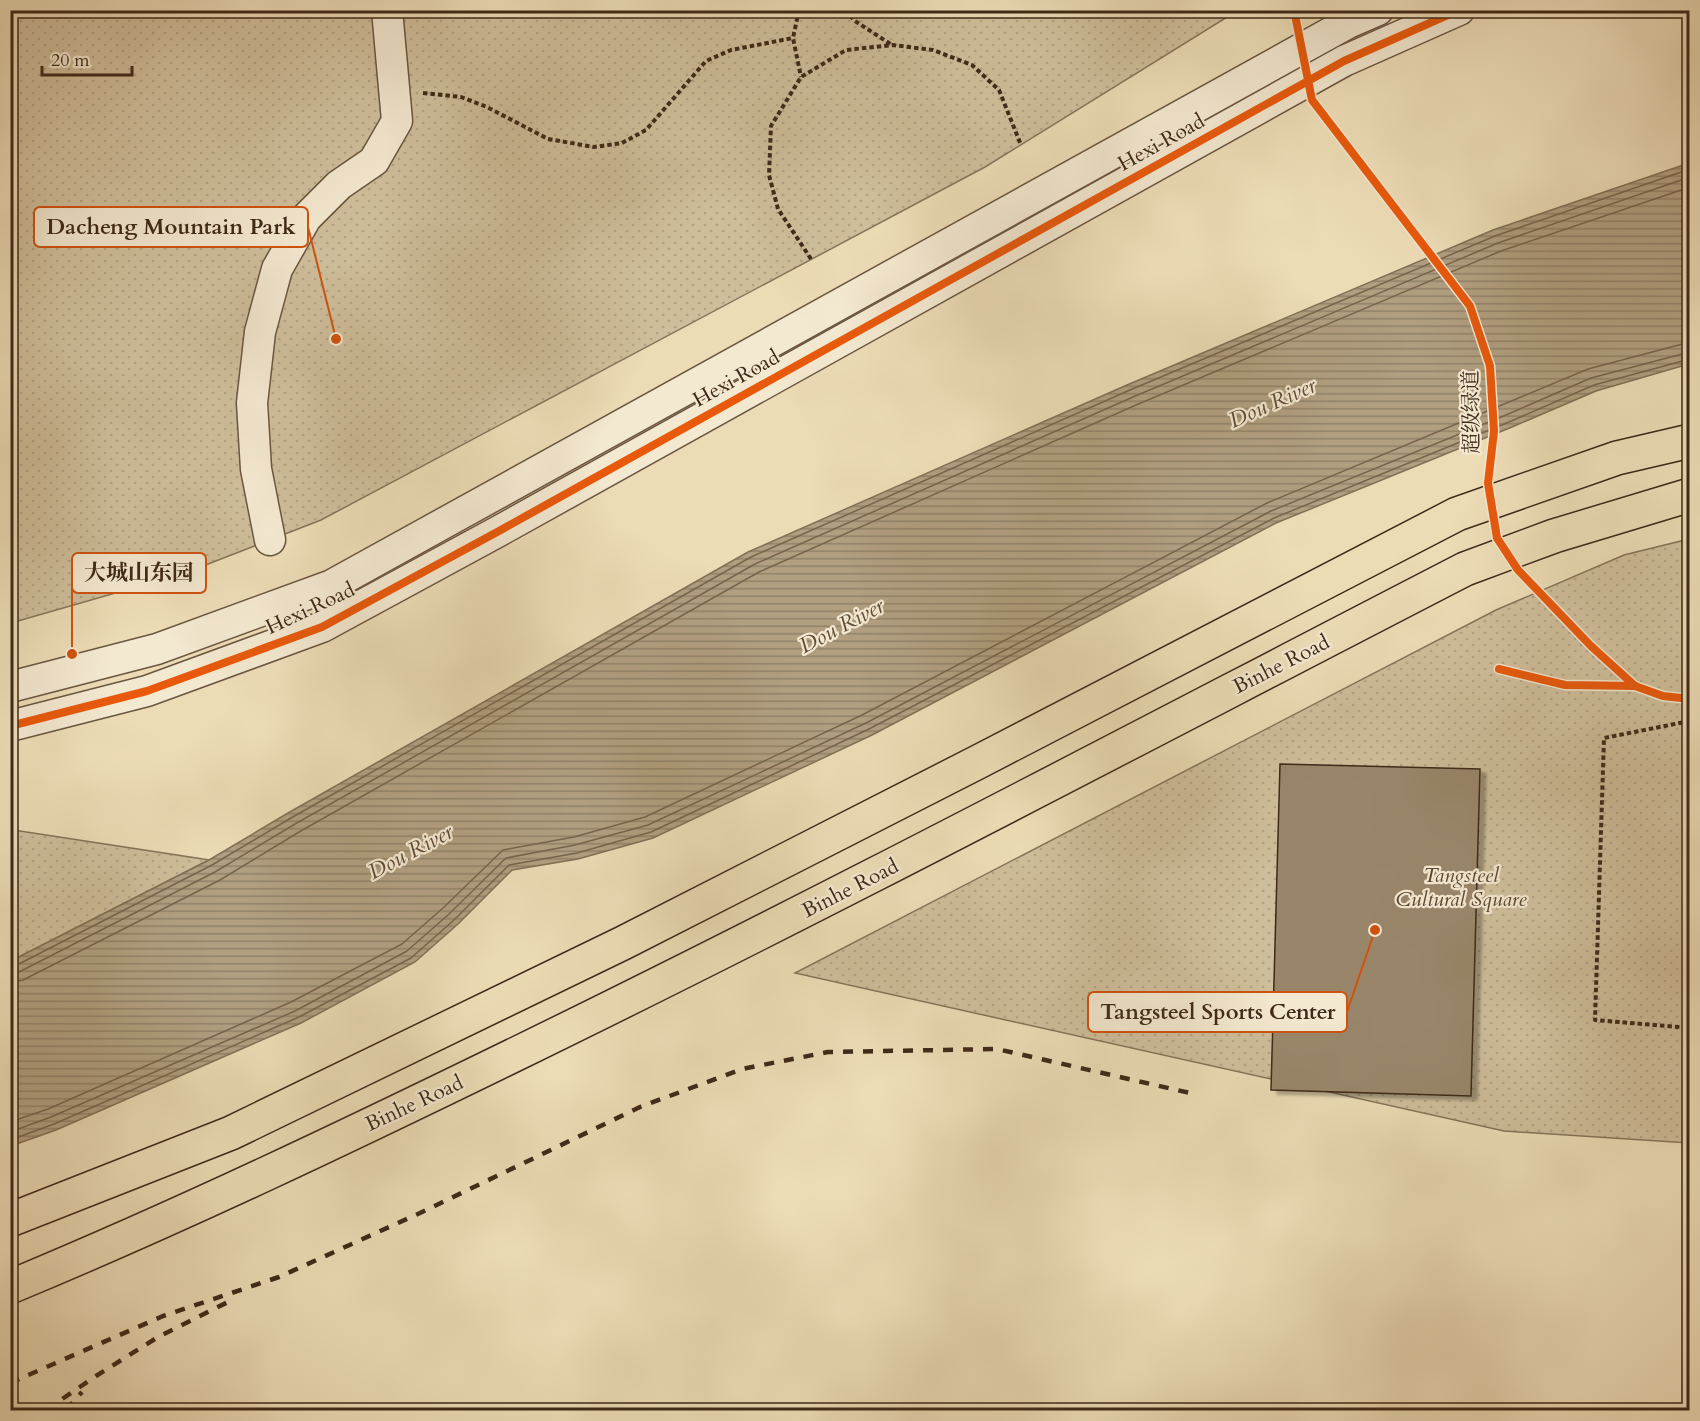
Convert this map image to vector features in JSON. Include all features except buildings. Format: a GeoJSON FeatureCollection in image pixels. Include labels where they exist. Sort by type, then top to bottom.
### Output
{"type":"FeatureCollection","features":[{"type":"Feature","properties":{"kind":"main road"},"geometry":{"type":"LineString","coordinates":[[10,1220],[231,1132],[623,943],[1457,514],[1617,458],[1689,441]]}},
{"type":"Feature","properties":{"kind":"main road","name":"Binhe Road"},"geometry":{"type":"LineString","coordinates":[[10,1287],[101,1249],[411,1106],[705,962],[1466,569],[1554,536],[1689,495]]}},
{"type":"Feature","properties":{"kind":"street"},"geometry":{"type":"LineString","coordinates":[[270,540],[256,469],[252,403],[260,332],[277,269],[306,218],[339,185],[374,160],[397,121],[387,10]]}},
{"type":"Feature","properties":{"kind":"street","name":"Hexi Road"},"geometry":{"type":"LineString","coordinates":[[10,687],[157,649],[332,585],[1348,23],[1378,10]]}},
{"type":"Feature","properties":{"kind":"street","name":"Hexi Road"},"geometry":{"type":"LineString","coordinates":[[10,726],[147,691],[322,627],[1344,61],[1459,10]]}},
{"type":"Feature","properties":{"kind":"path"},"geometry":{"type":"LineString","coordinates":[[799,10],[793,38],[801,77]]}},
{"type":"Feature","properties":{"kind":"path"},"geometry":{"type":"LineString","coordinates":[[845,10],[855,21],[893,45]]}},
{"type":"Feature","properties":{"kind":"path"},"geometry":{"type":"LineString","coordinates":[[394,91],[462,97],[487,107],[548,139],[594,147],[622,143],[646,130],[706,61],[731,50],[793,38]]}},
{"type":"Feature","properties":{"kind":"path"},"geometry":{"type":"LineString","coordinates":[[811,259],[778,209],[769,175],[771,126],[801,77],[846,50],[893,45],[933,50],[972,65],[999,90],[1021,145]]}},
{"type":"Feature","properties":{"kind":"path"},"geometry":{"type":"LineString","coordinates":[[1689,721],[1604,738],[1595,1020],[1689,1028]]}},
{"type":"Feature","properties":{"kind":"green space"},"geometry":{"type":"Polygon","coordinates":[[[10,11],[1237,11],[985,167],[321,520],[185,573],[11,623],[10,11]]]}},
{"type":"Feature","properties":{"kind":"green space","name":"Tangsteel Cultural Square"},"geometry":{"type":"Polygon","coordinates":[[[1689,539],[1689,1143],[1504,1131],[795,973],[1496,610],[1624,555],[1689,539]]]}},
{"type":"Feature","properties":{"kind":"green space"},"geometry":{"type":"Polygon","coordinates":[[[11,831],[20,831],[209,860],[11,961],[11,831]]]}},
{"type":"Feature","properties":{"kind":"water","name":"Dou River"},"geometry":{"type":"Polygon","coordinates":[[[1689,163],[1689,364],[1596,391],[1276,523],[872,735],[653,838],[578,859],[512,870],[458,924],[415,962],[301,1023],[56,1130],[11,1146],[11,961],[209,860],[748,552],[1127,385],[1493,230],[1689,163]]]}},
{"type":"Feature","properties":{"kind":"railway"},"geometry":{"type":"LineString","coordinates":[[10,1383],[163,1316],[279,1277],[420,1213],[640,1107],[742,1069],[828,1052],[997,1049],[1190,1093]]}},
{"type":"Feature","properties":{"kind":"railway"},"geometry":{"type":"LineString","coordinates":[[46,1410],[158,1337],[234,1299]]}},
{"type":"Feature","properties":{"kind":"railway"},"geometry":{"type":"LineString","coordinates":[[66,1410],[82,1392]]}},
{"type":"Feature","properties":{"kind":"cycle path","name":"超级绿道"},"geometry":{"type":"LineString","coordinates":[[1294,10],[1312,100],[1470,306],[1490,366],[1494,431],[1488,483],[1497,538],[1518,570],[1591,646],[1635,686],[1663,696],[1690,699]]}},
{"type":"Feature","properties":{"kind":"cycle path"},"geometry":{"type":"LineString","coordinates":[[10,726],[147,691],[322,627],[1344,61],[1459,10]]}},
{"type":"Feature","properties":{"kind":"cycle path"},"geometry":{"type":"LineString","coordinates":[[1499,669],[1565,685],[1635,686]]}},
{"type":"Feature","properties":{"kind":"place","name":"Dacheng Mountain Park"},"geometry":{"type":"Point","coordinates":[336,339]}},
{"type":"Feature","properties":{"kind":"place","name":"大城山东园"},"geometry":{"type":"Point","coordinates":[72,654]}},
{"type":"Feature","properties":{"kind":"place","name":"Tangsteel Sports Center"},"geometry":{"type":"Point","coordinates":[1375,930]}}]}
